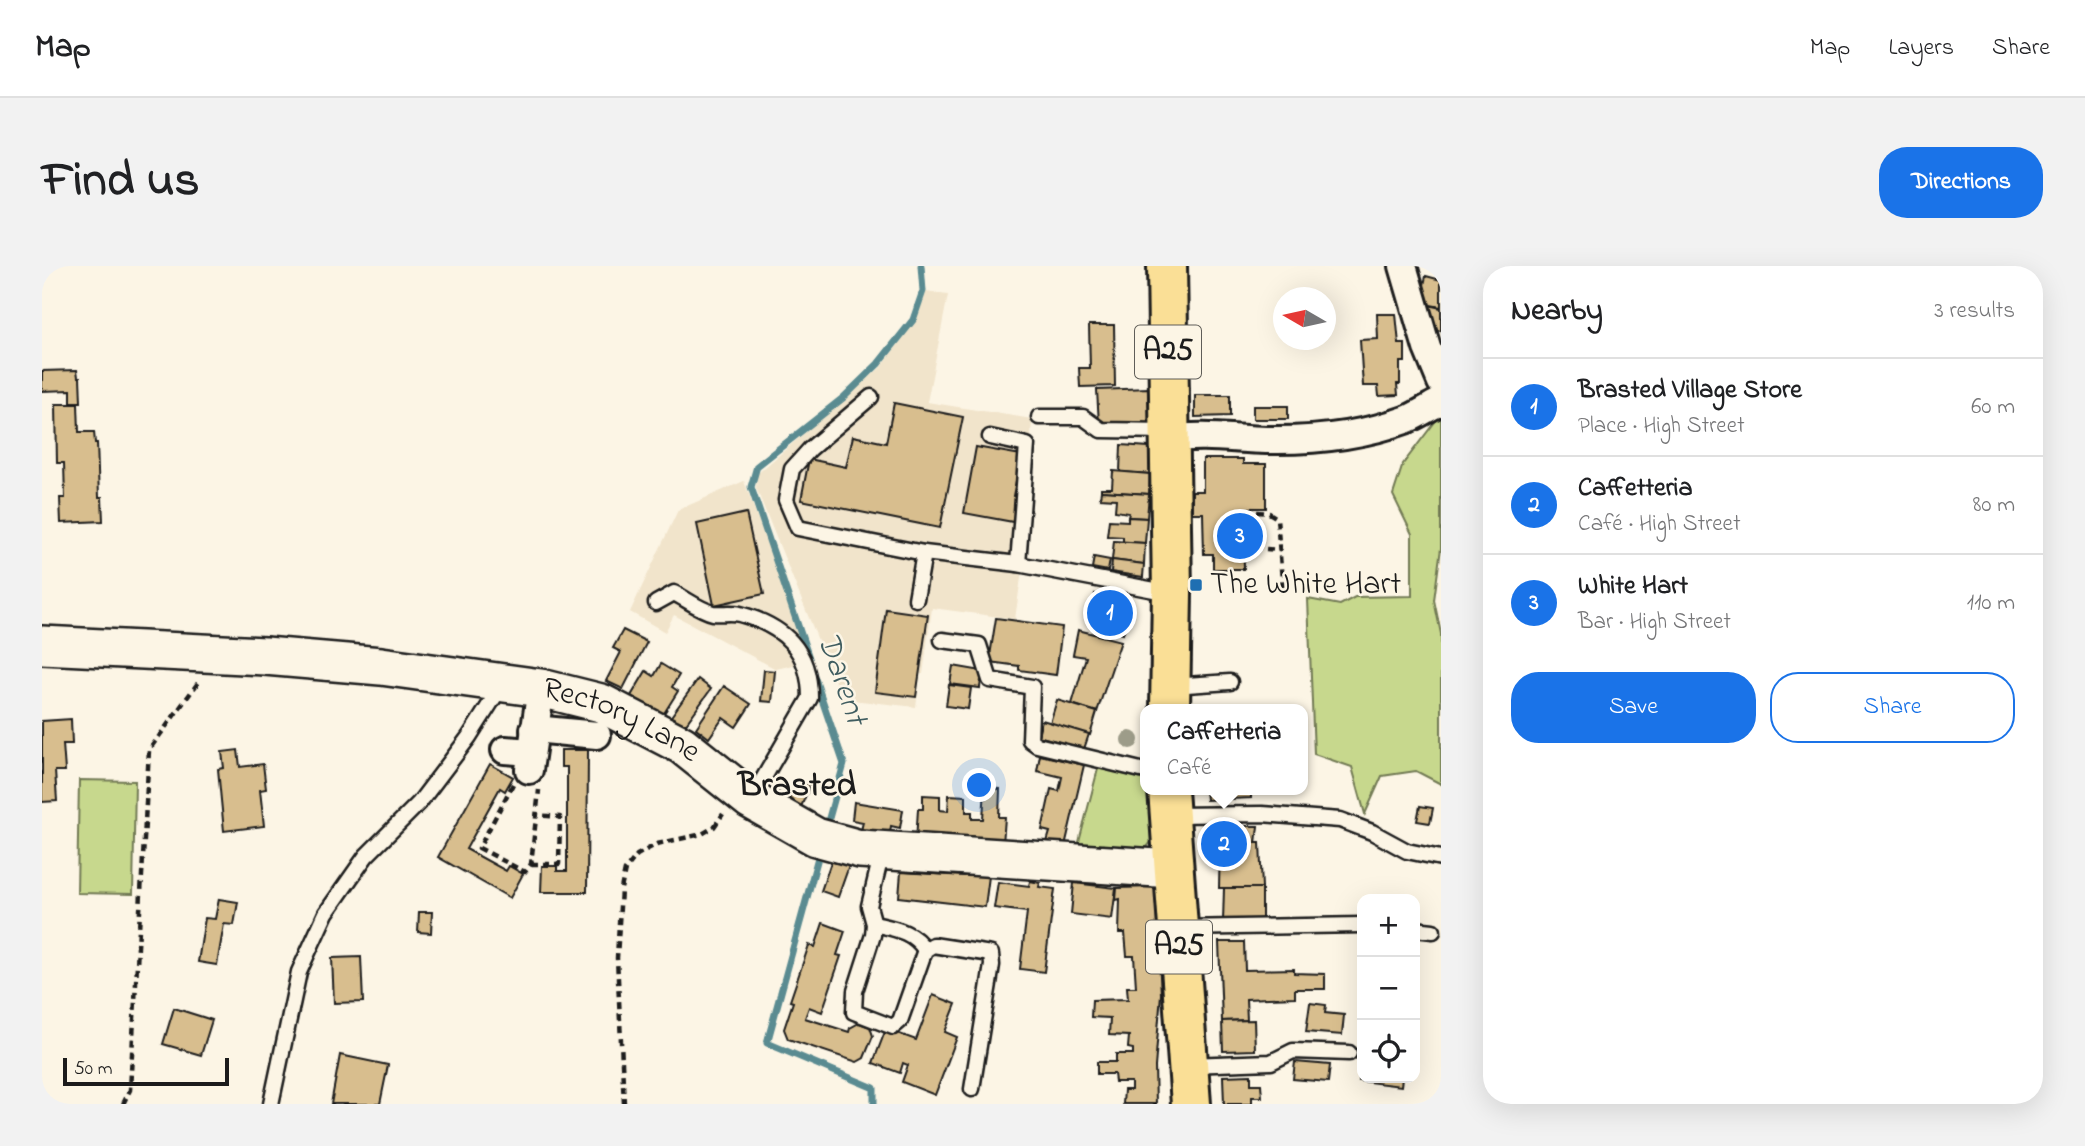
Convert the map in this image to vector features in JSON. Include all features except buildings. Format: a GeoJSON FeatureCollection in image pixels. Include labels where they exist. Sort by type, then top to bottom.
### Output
{"type":"FeatureCollection","features":[{"type":"Feature","properties":{"kind":"main road","name":"A25"},"geometry":{"type":"LineString","coordinates":[[1167,266],[1172,593],[1170,698]]}},
{"type":"Feature","properties":{"kind":"main road","name":"A25"},"geometry":{"type":"LineString","coordinates":[[1169,802],[1191,1104]]}},
{"type":"Feature","properties":{"kind":"street"},"geometry":{"type":"LineString","coordinates":[[1403,266],[1427,348],[1441,382]]}},
{"type":"Feature","properties":{"kind":"street"},"geometry":{"type":"LineString","coordinates":[[1170,435],[1267,440],[1325,437],[1378,428],[1410,418],[1441,401]]}},
{"type":"Feature","properties":{"kind":"street","name":"Rectory Lane"},"geometry":{"type":"LineString","coordinates":[[42,646],[381,666],[541,688],[601,703],[682,746],[745,795],[826,840],[860,849],[1172,869]]}},
{"type":"Feature","properties":{"kind":"street"},"geometry":{"type":"LineString","coordinates":[[526,760],[541,688]]}},
{"type":"Feature","properties":{"kind":"street"},"geometry":{"type":"LineString","coordinates":[[526,760],[597,736]]}},
{"type":"Feature","properties":{"kind":"lane"},"geometry":{"type":"LineString","coordinates":[[870,397],[810,449],[792,469],[786,500],[798,528],[924,553],[1018,564],[1172,593]]}},
{"type":"Feature","properties":{"kind":"lane"},"geometry":{"type":"LineString","coordinates":[[1040,417],[1083,417],[1101,430],[1170,435]]}},
{"type":"Feature","properties":{"kind":"lane"},"geometry":{"type":"LineString","coordinates":[[990,437],[1027,445],[1018,564]]}},
{"type":"Feature","properties":{"kind":"lane"},"geometry":{"type":"LineString","coordinates":[[916,599],[924,553]]}},
{"type":"Feature","properties":{"kind":"lane"},"geometry":{"type":"LineString","coordinates":[[656,603],[674,593],[712,612],[738,613],[778,629],[801,653],[810,680],[810,698],[745,795]]}},
{"type":"Feature","properties":{"kind":"lane"},"geometry":{"type":"LineString","coordinates":[[942,639],[979,645],[990,680],[1032,687],[1030,740],[1037,745],[1140,770]]}},
{"type":"Feature","properties":{"kind":"lane"},"geometry":{"type":"LineString","coordinates":[[1170,698],[1230,682]]}},
{"type":"Feature","properties":{"kind":"lane"},"geometry":{"type":"LineString","coordinates":[[271,1104],[299,972],[326,913],[366,856],[419,803],[469,737],[503,684]]}},
{"type":"Feature","properties":{"kind":"lane"},"geometry":{"type":"LineString","coordinates":[[1169,802],[1262,814],[1340,820],[1371,832],[1407,851],[1441,858]]}},
{"type":"Feature","properties":{"kind":"lane"},"geometry":{"type":"LineString","coordinates":[[882,850],[869,906],[874,924],[853,1001],[855,1012],[867,1019],[893,1027],[900,1021],[925,950],[933,945],[991,954],[992,965],[972,1089]]}},
{"type":"Feature","properties":{"kind":"lane"},"geometry":{"type":"LineString","coordinates":[[874,924],[918,938],[925,950]]}},
{"type":"Feature","properties":{"kind":"lane"},"geometry":{"type":"LineString","coordinates":[[1177,928],[1357,925]]}},
{"type":"Feature","properties":{"kind":"lane"},"geometry":{"type":"LineString","coordinates":[[1420,930],[1433,931]]}},
{"type":"Feature","properties":{"kind":"lane"},"geometry":{"type":"LineString","coordinates":[[1188,1065],[1271,1062],[1293,1051],[1349,1052]]}},
{"type":"Feature","properties":{"kind":"path"},"geometry":{"type":"LineString","coordinates":[[1257,513],[1269,513],[1277,518],[1283,593]]}},
{"type":"Feature","properties":{"kind":"path"},"geometry":{"type":"LineString","coordinates":[[1266,550],[1279,550]]}},
{"type":"Feature","properties":{"kind":"path"},"geometry":{"type":"LineString","coordinates":[[123,1104],[130,1090],[149,750],[218,655]]}},
{"type":"Feature","properties":{"kind":"path"},"geometry":{"type":"LineString","coordinates":[[526,760],[536,816],[531,864],[525,872],[479,848],[526,760]]}},
{"type":"Feature","properties":{"kind":"path"},"geometry":{"type":"LineString","coordinates":[[624,1104],[617,958],[621,889],[625,870],[637,855],[657,844],[702,834],[714,827],[745,795]]}},
{"type":"Feature","properties":{"kind":"path"},"geometry":{"type":"LineString","coordinates":[[531,864],[559,863],[560,817],[536,816]]}},
{"type":"Feature","properties":{"kind":"shaded area"},"geometry":{"type":"Polygon","coordinates":[[[926,292],[948,295],[927,402],[1032,419],[1024,557],[1015,619],[932,608],[916,707],[842,699],[756,488],[757,474],[880,368],[915,322],[926,292]]]}},
{"type":"Feature","properties":{"kind":"shaded area"},"geometry":{"type":"Polygon","coordinates":[[[744,481],[811,661],[776,669],[674,615],[665,632],[630,612],[678,510],[744,481]]]}},
{"type":"Feature","properties":{"kind":"green space"},"geometry":{"type":"Polygon","coordinates":[[[1441,414],[1441,548],[1434,600],[1441,634],[1441,784],[1416,771],[1382,776],[1365,814],[1352,767],[1314,754],[1308,599],[1340,605],[1355,597],[1412,596],[1412,534],[1393,495],[1403,464],[1441,414]]]}},
{"type":"Feature","properties":{"kind":"green space"},"geometry":{"type":"Polygon","coordinates":[[[1099,765],[1140,775],[1140,795],[1149,795],[1152,841],[1143,852],[1082,847],[1079,842],[1099,765]]]}},
{"type":"Feature","properties":{"kind":"green space"},"geometry":{"type":"Polygon","coordinates":[[[79,780],[135,781],[133,894],[77,893],[79,780]]]}},
{"type":"Feature","properties":{"kind":"waterway","name":"Darent"},"geometry":{"type":"LineString","coordinates":[[809,658],[751,487],[757,466],[843,398],[878,364],[913,320],[923,291],[921,266]]}},
{"type":"Feature","properties":{"kind":"waterway","name":"Darent"},"geometry":{"type":"LineString","coordinates":[[812,670],[844,764],[826,829]]}},
{"type":"Feature","properties":{"kind":"waterway","name":"Darent"},"geometry":{"type":"LineString","coordinates":[[820,850],[767,1043],[874,1088],[874,1104]]}},
{"type":"Feature","properties":{"kind":"place","name":"White Hart"},"geometry":{"type":"Point","coordinates":[1240,536]}},
{"type":"Feature","properties":{"kind":"place","name":"The White Hart"},"geometry":{"type":"Point","coordinates":[1196,585]}},
{"type":"Feature","properties":{"kind":"place","name":"Brasted Village Store"},"geometry":{"type":"Point","coordinates":[1110,613]}},
{"type":"Feature","properties":{"kind":"place","name":"Caffetteria"},"geometry":{"type":"Point","coordinates":[1224,844]}},
{"type":"Feature","properties":{"kind":"district","name":"Brasted"},"geometry":{"type":"Point","coordinates":[797,786]}}]}
